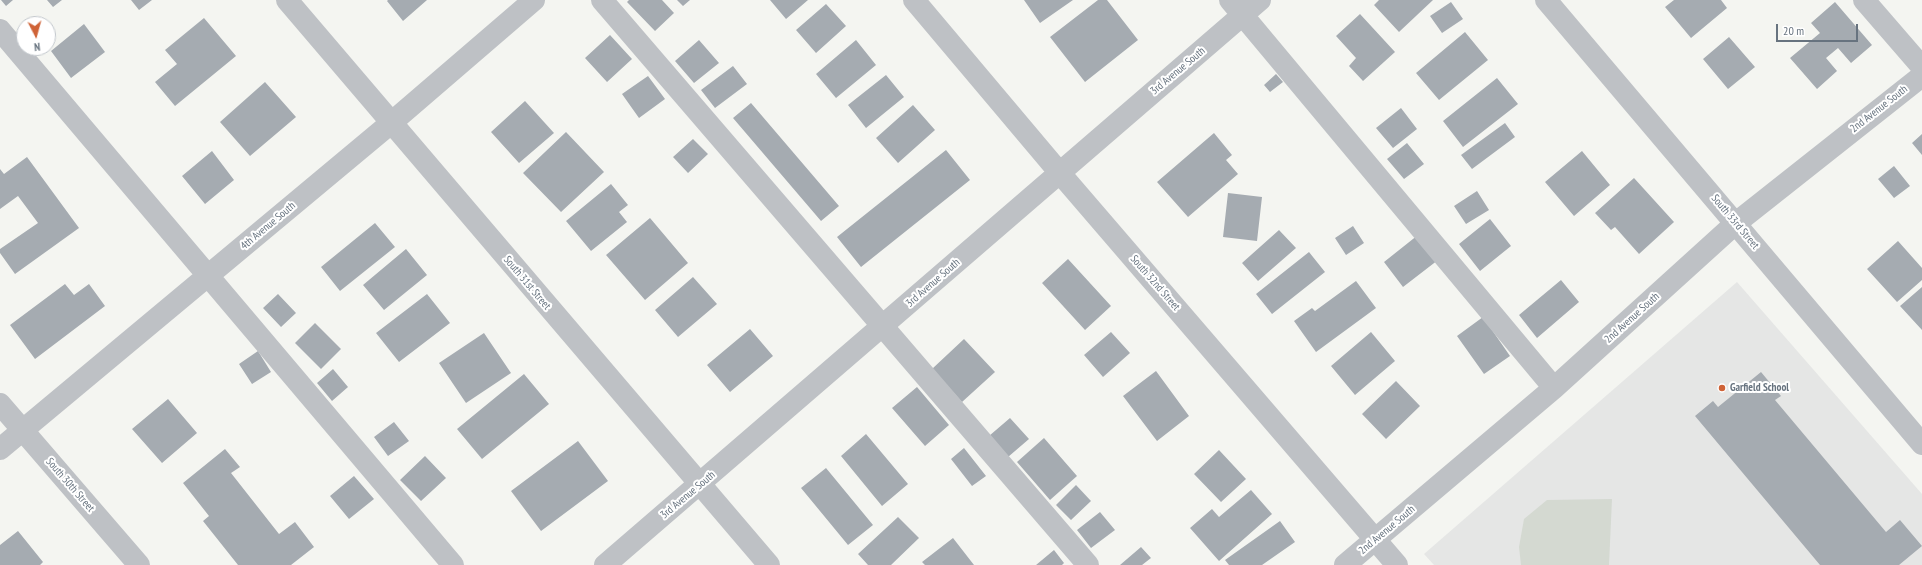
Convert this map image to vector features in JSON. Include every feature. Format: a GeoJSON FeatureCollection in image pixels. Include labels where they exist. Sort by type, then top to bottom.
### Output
{"type":"FeatureCollection","features":[{"type":"Feature","properties":{"kind":"street","name":"South 31st Street"},"geometry":{"type":"LineString","coordinates":[[286,0],[768,565]]}},
{"type":"Feature","properties":{"kind":"street","name":"4th Avenue South"},"geometry":{"type":"LineString","coordinates":[[0,449],[392,123],[534,0]]}},
{"type":"Feature","properties":{"kind":"street"},"geometry":{"type":"LineString","coordinates":[[602,0],[1088,565]]}},
{"type":"Feature","properties":{"kind":"street","name":"South 32nd Street"},"geometry":{"type":"LineString","coordinates":[[914,0],[1059,172],[1397,565]]}},
{"type":"Feature","properties":{"kind":"street","name":"3rd Avenue South"},"geometry":{"type":"LineString","coordinates":[[605,565],[700,485],[1059,172],[1237,7],[1260,0]]}},
{"type":"Feature","properties":{"kind":"street","name":"South 33rd Street"},"geometry":{"type":"LineString","coordinates":[[1546,0],[1922,444]]}},
{"type":"Feature","properties":{"kind":"street"},"geometry":{"type":"LineString","coordinates":[[1864,0],[1922,67]]}},
{"type":"Feature","properties":{"kind":"street"},"geometry":{"type":"LineString","coordinates":[[1237,7],[1554,388]]}},
{"type":"Feature","properties":{"kind":"street"},"geometry":{"type":"LineString","coordinates":[[0,30],[454,565]]}},
{"type":"Feature","properties":{"kind":"street","name":"2nd Avenue South"},"geometry":{"type":"LineString","coordinates":[[1345,565],[1554,388],[1736,223],[1922,76]]}},
{"type":"Feature","properties":{"kind":"street","name":"South 30th Street"},"geometry":{"type":"LineString","coordinates":[[0,404],[139,565]]}},
{"type":"Feature","properties":{"kind":"shaded area","name":"Garfield School"},"geometry":{"type":"Polygon","coordinates":[[[1737,282],[1922,494],[1922,565],[1434,565],[1424,554],[1737,282]]]}},
{"type":"Feature","properties":{"kind":"shaded area"},"geometry":{"type":"Polygon","coordinates":[[[1612,499],[1609,565],[1521,565],[1519,547],[1524,519],[1547,500],[1612,499]]]}},
{"type":"Feature","properties":{"kind":"building"},"geometry":{"type":"Polygon","coordinates":[[[1,0],[13,0],[6,6],[1,0]]]}},
{"type":"Feature","properties":{"kind":"building"},"geometry":{"type":"Polygon","coordinates":[[[47,0],[62,0],[53,7],[47,0]]]}},
{"type":"Feature","properties":{"kind":"building"},"geometry":{"type":"Polygon","coordinates":[[[131,0],[152,0],[139,10],[131,0]]]}},
{"type":"Feature","properties":{"kind":"building"},"geometry":{"type":"Polygon","coordinates":[[[427,0],[403,21],[387,1],[427,0]]]}},
{"type":"Feature","properties":{"kind":"building"},"geometry":{"type":"Polygon","coordinates":[[[629,0],[662,0],[674,13],[655,31],[627,2],[629,0]]]}},
{"type":"Feature","properties":{"kind":"building"},"geometry":{"type":"Polygon","coordinates":[[[677,0],[690,0],[683,6],[677,0]]]}},
{"type":"Feature","properties":{"kind":"building"},"geometry":{"type":"Polygon","coordinates":[[[770,0],[808,0],[786,19],[770,0]]]}},
{"type":"Feature","properties":{"kind":"building"},"geometry":{"type":"Polygon","coordinates":[[[1024,0],[1073,0],[1040,23],[1024,0]]]}},
{"type":"Feature","properties":{"kind":"building"},"geometry":{"type":"Polygon","coordinates":[[[1098,0],[1107,0],[1138,40],[1085,82],[1050,37],[1098,0]]]}},
{"type":"Feature","properties":{"kind":"building"},"geometry":{"type":"Polygon","coordinates":[[[1379,0],[1433,0],[1399,32],[1374,5],[1379,0]]]}},
{"type":"Feature","properties":{"kind":"building"},"geometry":{"type":"Polygon","coordinates":[[[1674,0],[1721,0],[1727,8],[1691,38],[1665,7],[1674,0]]]}},
{"type":"Feature","properties":{"kind":"building"},"geometry":{"type":"Polygon","coordinates":[[[1451,2],[1463,19],[1442,33],[1430,16],[1451,2]]]}},
{"type":"Feature","properties":{"kind":"building"},"geometry":{"type":"Polygon","coordinates":[[[1835,2],[1872,45],[1851,63],[1838,48],[1826,58],[1837,71],[1817,89],[1790,58],[1820,33],[1811,23],[1835,2]]]}},
{"type":"Feature","properties":{"kind":"building"},"geometry":{"type":"Polygon","coordinates":[[[826,4],[846,26],[816,53],[796,30],[826,4]]]}},
{"type":"Feature","properties":{"kind":"building"},"geometry":{"type":"Polygon","coordinates":[[[1360,14],[1395,52],[1363,81],[1349,66],[1356,58],[1336,36],[1360,14]]]}},
{"type":"Feature","properties":{"kind":"building"},"geometry":{"type":"Polygon","coordinates":[[[204,18],[236,56],[175,106],[155,82],[177,64],[165,50],[204,18]]]}},
{"type":"Feature","properties":{"kind":"building"},"geometry":{"type":"Polygon","coordinates":[[[84,24],[105,52],[71,78],[55,56],[56,56],[56,47],[84,24]]]}},
{"type":"Feature","properties":{"kind":"building"},"geometry":{"type":"Polygon","coordinates":[[[1465,32],[1488,60],[1439,100],[1416,73],[1465,32]]]}},
{"type":"Feature","properties":{"kind":"building"},"geometry":{"type":"Polygon","coordinates":[[[610,35],[632,59],[607,82],[585,58],[610,35]]]}},
{"type":"Feature","properties":{"kind":"building"},"geometry":{"type":"Polygon","coordinates":[[[1729,37],[1755,67],[1728,89],[1703,59],[1729,37]]]}},
{"type":"Feature","properties":{"kind":"building"},"geometry":{"type":"Polygon","coordinates":[[[699,40],[719,63],[694,83],[675,61],[699,40]]]}},
{"type":"Feature","properties":{"kind":"building"},"geometry":{"type":"Polygon","coordinates":[[[856,40],[876,65],[836,98],[816,74],[856,40]]]}},
{"type":"Feature","properties":{"kind":"building"},"geometry":{"type":"Polygon","coordinates":[[[733,66],[747,84],[715,108],[701,90],[733,66]]]}},
{"type":"Feature","properties":{"kind":"building"},"geometry":{"type":"Polygon","coordinates":[[[1276,74],[1283,82],[1270,92],[1264,85],[1276,74]]]}},
{"type":"Feature","properties":{"kind":"building"},"geometry":{"type":"Polygon","coordinates":[[[886,75],[904,97],[866,128],[848,105],[886,75]]]}},
{"type":"Feature","properties":{"kind":"building"},"geometry":{"type":"Polygon","coordinates":[[[648,76],[665,99],[639,118],[622,94],[648,76]]]}},
{"type":"Feature","properties":{"kind":"building"},"geometry":{"type":"Polygon","coordinates":[[[1497,78],[1518,104],[1463,147],[1443,121],[1497,78]]]}},
{"type":"Feature","properties":{"kind":"building"},"geometry":{"type":"Polygon","coordinates":[[[265,82],[296,117],[250,156],[220,122],[265,82]]]}},
{"type":"Feature","properties":{"kind":"building"},"geometry":{"type":"Polygon","coordinates":[[[525,101],[554,133],[519,163],[491,132],[525,101]]]}},
{"type":"Feature","properties":{"kind":"building"},"geometry":{"type":"Polygon","coordinates":[[[751,103],[839,206],[821,221],[733,118],[751,103]]]}},
{"type":"Feature","properties":{"kind":"building"},"geometry":{"type":"Polygon","coordinates":[[[913,105],[935,130],[898,163],[876,138],[913,105]]]}},
{"type":"Feature","properties":{"kind":"building"},"geometry":{"type":"Polygon","coordinates":[[[1401,108],[1417,129],[1393,148],[1376,128],[1401,108]]]}},
{"type":"Feature","properties":{"kind":"building"},"geometry":{"type":"Polygon","coordinates":[[[1505,123],[1515,137],[1472,169],[1461,155],[1505,123]]]}},
{"type":"Feature","properties":{"kind":"building"},"geometry":{"type":"Polygon","coordinates":[[[566,132],[604,172],[561,212],[523,173],[566,132]]]}},
{"type":"Feature","properties":{"kind":"building"},"geometry":{"type":"Polygon","coordinates":[[[1214,133],[1232,155],[1226,160],[1238,174],[1188,217],[1157,182],[1214,133]]]}},
{"type":"Feature","properties":{"kind":"building"},"geometry":{"type":"Polygon","coordinates":[[[1922,134],[1922,155],[1912,143],[1922,134]]]}},
{"type":"Feature","properties":{"kind":"building"},"geometry":{"type":"Polygon","coordinates":[[[693,139],[708,154],[688,173],[673,157],[693,139]]]}},
{"type":"Feature","properties":{"kind":"building"},"geometry":{"type":"Polygon","coordinates":[[[1407,143],[1424,164],[1404,179],[1387,159],[1407,143]]]}},
{"type":"Feature","properties":{"kind":"building"},"geometry":{"type":"Polygon","coordinates":[[[946,150],[970,180],[861,267],[837,237],[946,150]]]}},
{"type":"Feature","properties":{"kind":"building"},"geometry":{"type":"Polygon","coordinates":[[[212,151],[234,180],[205,204],[182,176],[212,151]]]}},
{"type":"Feature","properties":{"kind":"building"},"geometry":{"type":"Polygon","coordinates":[[[1582,151],[1610,185],[1574,216],[1545,182],[1582,151]]]}},
{"type":"Feature","properties":{"kind":"building"},"geometry":{"type":"Polygon","coordinates":[[[27,157],[79,228],[15,274],[0,253],[0,249],[38,223],[18,196],[0,209],[0,169],[4,174],[27,157]]]}},
{"type":"Feature","properties":{"kind":"building"},"geometry":{"type":"Polygon","coordinates":[[[1894,166],[1910,186],[1894,198],[1878,179],[1894,166]]]}},
{"type":"Feature","properties":{"kind":"building"},"geometry":{"type":"Polygon","coordinates":[[[1634,178],[1674,222],[1639,254],[1615,227],[1611,230],[1595,213],[1634,178]]]}},
{"type":"Feature","properties":{"kind":"building"},"geometry":{"type":"Polygon","coordinates":[[[611,184],[628,205],[619,212],[627,222],[591,251],[566,221],[611,184]]]}},
{"type":"Feature","properties":{"kind":"building"},"geometry":{"type":"Polygon","coordinates":[[[1477,191],[1489,210],[1466,224],[1454,206],[1477,191]]]}},
{"type":"Feature","properties":{"kind":"building"},"geometry":{"type":"Polygon","coordinates":[[[1228,193],[1262,197],[1257,241],[1223,237],[1228,193]]]}},
{"type":"Feature","properties":{"kind":"building"},"geometry":{"type":"Polygon","coordinates":[[[650,218],[688,263],[645,300],[606,255],[650,218]]]}},
{"type":"Feature","properties":{"kind":"building"},"geometry":{"type":"Polygon","coordinates":[[[1490,219],[1511,246],[1480,271],[1459,244],[1490,219]]]}},
{"type":"Feature","properties":{"kind":"building"},"geometry":{"type":"Polygon","coordinates":[[[375,223],[395,247],[340,291],[321,267],[375,223]]]}},
{"type":"Feature","properties":{"kind":"building"},"geometry":{"type":"Polygon","coordinates":[[[1353,226],[1364,243],[1346,255],[1335,238],[1353,226]]]}},
{"type":"Feature","properties":{"kind":"building"},"geometry":{"type":"Polygon","coordinates":[[[1279,230],[1296,248],[1258,281],[1242,263],[1279,230]]]}},
{"type":"Feature","properties":{"kind":"building"},"geometry":{"type":"Polygon","coordinates":[[[1418,235],[1438,260],[1403,287],[1384,262],[1418,235]]]}},
{"type":"Feature","properties":{"kind":"building"},"geometry":{"type":"Polygon","coordinates":[[[1898,241],[1922,268],[1922,280],[1897,302],[1867,269],[1898,241]]]}},
{"type":"Feature","properties":{"kind":"building"},"geometry":{"type":"Polygon","coordinates":[[[406,249],[427,275],[384,310],[363,285],[406,249]]]}},
{"type":"Feature","properties":{"kind":"building"},"geometry":{"type":"Polygon","coordinates":[[[1309,252],[1325,272],[1272,314],[1256,294],[1309,252]]]}},
{"type":"Feature","properties":{"kind":"building"},"geometry":{"type":"Polygon","coordinates":[[[1068,259],[1111,306],[1085,330],[1042,283],[1068,259]]]}},
{"type":"Feature","properties":{"kind":"building"},"geometry":{"type":"Polygon","coordinates":[[[693,277],[717,304],[678,337],[655,310],[693,277]]]}},
{"type":"Feature","properties":{"kind":"building"},"geometry":{"type":"Polygon","coordinates":[[[1561,280],[1579,302],[1537,338],[1519,315],[1561,280]]]}},
{"type":"Feature","properties":{"kind":"building"},"geometry":{"type":"Polygon","coordinates":[[[1356,281],[1376,308],[1316,352],[1294,321],[1312,308],[1315,311],[1356,281]]]}},
{"type":"Feature","properties":{"kind":"building"},"geometry":{"type":"Polygon","coordinates":[[[65,284],[74,295],[89,284],[105,306],[35,359],[10,325],[65,284]]]}},
{"type":"Feature","properties":{"kind":"building"},"geometry":{"type":"Polygon","coordinates":[[[1922,287],[1922,330],[1900,306],[1922,287]]]}},
{"type":"Feature","properties":{"kind":"building"},"geometry":{"type":"Polygon","coordinates":[[[278,294],[296,313],[281,327],[263,308],[278,294]]]}},
{"type":"Feature","properties":{"kind":"building"},"geometry":{"type":"Polygon","coordinates":[[[427,294],[450,323],[399,362],[376,333],[427,294]]]}},
{"type":"Feature","properties":{"kind":"building"},"geometry":{"type":"Polygon","coordinates":[[[1483,317],[1510,356],[1484,374],[1457,336],[1483,317]]]}},
{"type":"Feature","properties":{"kind":"building"},"geometry":{"type":"Polygon","coordinates":[[[315,323],[341,349],[321,369],[295,343],[315,323]]]}},
{"type":"Feature","properties":{"kind":"building"},"geometry":{"type":"Polygon","coordinates":[[[750,329],[773,356],[730,392],[707,365],[750,329]]]}},
{"type":"Feature","properties":{"kind":"building"},"geometry":{"type":"Polygon","coordinates":[[[1111,332],[1130,353],[1103,377],[1084,355],[1111,332]]]}},
{"type":"Feature","properties":{"kind":"building"},"geometry":{"type":"Polygon","coordinates":[[[1371,332],[1395,361],[1355,395],[1331,366],[1371,332]]]}},
{"type":"Feature","properties":{"kind":"building"},"geometry":{"type":"Polygon","coordinates":[[[484,333],[511,373],[466,403],[439,363],[484,333]]]}},
{"type":"Feature","properties":{"kind":"building"},"geometry":{"type":"Polygon","coordinates":[[[964,339],[995,372],[962,402],[932,369],[964,339]]]}},
{"type":"Feature","properties":{"kind":"building"},"geometry":{"type":"Polygon","coordinates":[[[258,351],[271,372],[252,384],[239,364],[258,351]]]}},
{"type":"Feature","properties":{"kind":"building"},"geometry":{"type":"Polygon","coordinates":[[[333,369],[348,387],[332,401],[317,383],[333,369]]]}},
{"type":"Feature","properties":{"kind":"building"},"geometry":{"type":"Polygon","coordinates":[[[1156,371],[1189,416],[1157,441],[1123,396],[1156,371]]]}},
{"type":"Feature","properties":{"kind":"building"},"geometry":{"type":"Polygon","coordinates":[[[1761,372],[1781,396],[1775,400],[1886,532],[1900,520],[1922,546],[1899,565],[1820,565],[1695,416],[1713,401],[1718,407],[1761,372]]]}},
{"type":"Feature","properties":{"kind":"building"},"geometry":{"type":"Polygon","coordinates":[[[524,374],[549,404],[482,459],[457,429],[524,374]]]}},
{"type":"Feature","properties":{"kind":"building"},"geometry":{"type":"Polygon","coordinates":[[[1396,381],[1420,406],[1386,439],[1362,414],[1396,381]]]}},
{"type":"Feature","properties":{"kind":"building"},"geometry":{"type":"Polygon","coordinates":[[[917,387],[949,425],[925,446],[892,408],[917,387]]]}},
{"type":"Feature","properties":{"kind":"building"},"geometry":{"type":"Polygon","coordinates":[[[168,399],[197,433],[162,463],[132,429],[168,399]]]}},
{"type":"Feature","properties":{"kind":"building"},"geometry":{"type":"Polygon","coordinates":[[[1010,418],[1029,439],[1008,457],[989,436],[1010,418]]]}},
{"type":"Feature","properties":{"kind":"building"},"geometry":{"type":"Polygon","coordinates":[[[394,422],[409,441],[388,456],[374,437],[394,422]]]}},
{"type":"Feature","properties":{"kind":"building"},"geometry":{"type":"Polygon","coordinates":[[[866,434],[908,484],[882,506],[841,456],[866,434]]]}},
{"type":"Feature","properties":{"kind":"building"},"geometry":{"type":"Polygon","coordinates":[[[1044,438],[1077,476],[1050,500],[1017,462],[1044,438]]]}},
{"type":"Feature","properties":{"kind":"building"},"geometry":{"type":"Polygon","coordinates":[[[578,441],[608,481],[541,531],[511,491],[578,441]]]}},
{"type":"Feature","properties":{"kind":"building"},"geometry":{"type":"Polygon","coordinates":[[[964,448],[986,476],[972,486],[951,459],[964,448]]]}},
{"type":"Feature","properties":{"kind":"building"},"geometry":{"type":"Polygon","coordinates":[[[225,449],[240,467],[231,473],[279,534],[295,522],[314,547],[291,565],[238,565],[203,521],[209,516],[183,483],[225,449]]]}},
{"type":"Feature","properties":{"kind":"building"},"geometry":{"type":"Polygon","coordinates":[[[1219,450],[1246,479],[1221,502],[1194,474],[1219,450]]]}},
{"type":"Feature","properties":{"kind":"building"},"geometry":{"type":"Polygon","coordinates":[[[425,456],[446,478],[421,501],[400,480],[425,456]]]}},
{"type":"Feature","properties":{"kind":"building"},"geometry":{"type":"Polygon","coordinates":[[[826,468],[873,525],[848,545],[801,488],[826,468]]]}},
{"type":"Feature","properties":{"kind":"building"},"geometry":{"type":"Polygon","coordinates":[[[354,476],[374,499],[349,519],[330,496],[354,476]]]}},
{"type":"Feature","properties":{"kind":"building"},"geometry":{"type":"Polygon","coordinates":[[[1076,485],[1091,501],[1071,520],[1056,505],[1076,485]]]}},
{"type":"Feature","properties":{"kind":"building"},"geometry":{"type":"Polygon","coordinates":[[[1251,490],[1272,514],[1219,561],[1190,528],[1212,509],[1219,517],[1251,490]]]}},
{"type":"Feature","properties":{"kind":"building"},"geometry":{"type":"Polygon","coordinates":[[[1100,512],[1115,530],[1091,548],[1077,530],[1100,512]]]}},
{"type":"Feature","properties":{"kind":"building"},"geometry":{"type":"Polygon","coordinates":[[[898,517],[919,538],[891,565],[868,565],[858,554],[898,517]]]}},
{"type":"Feature","properties":{"kind":"building"},"geometry":{"type":"Polygon","coordinates":[[[1280,521],[1295,542],[1262,565],[1229,565],[1225,560],[1280,521]]]}},
{"type":"Feature","properties":{"kind":"building"},"geometry":{"type":"Polygon","coordinates":[[[18,531],[43,562],[40,565],[0,565],[0,545],[18,531]]]}},
{"type":"Feature","properties":{"kind":"building"},"geometry":{"type":"Polygon","coordinates":[[[953,538],[974,565],[925,565],[922,562],[953,538]]]}},
{"type":"Feature","properties":{"kind":"building"},"geometry":{"type":"Polygon","coordinates":[[[1141,547],[1151,558],[1142,565],[1120,565],[1141,547]]]}},
{"type":"Feature","properties":{"kind":"building"},"geometry":{"type":"Polygon","coordinates":[[[1054,550],[1064,563],[1062,565],[1036,565],[1054,550]]]}},
{"type":"Feature","properties":{"kind":"place","name":"Garfield School"},"geometry":{"type":"Point","coordinates":[1722,388]}}]}
